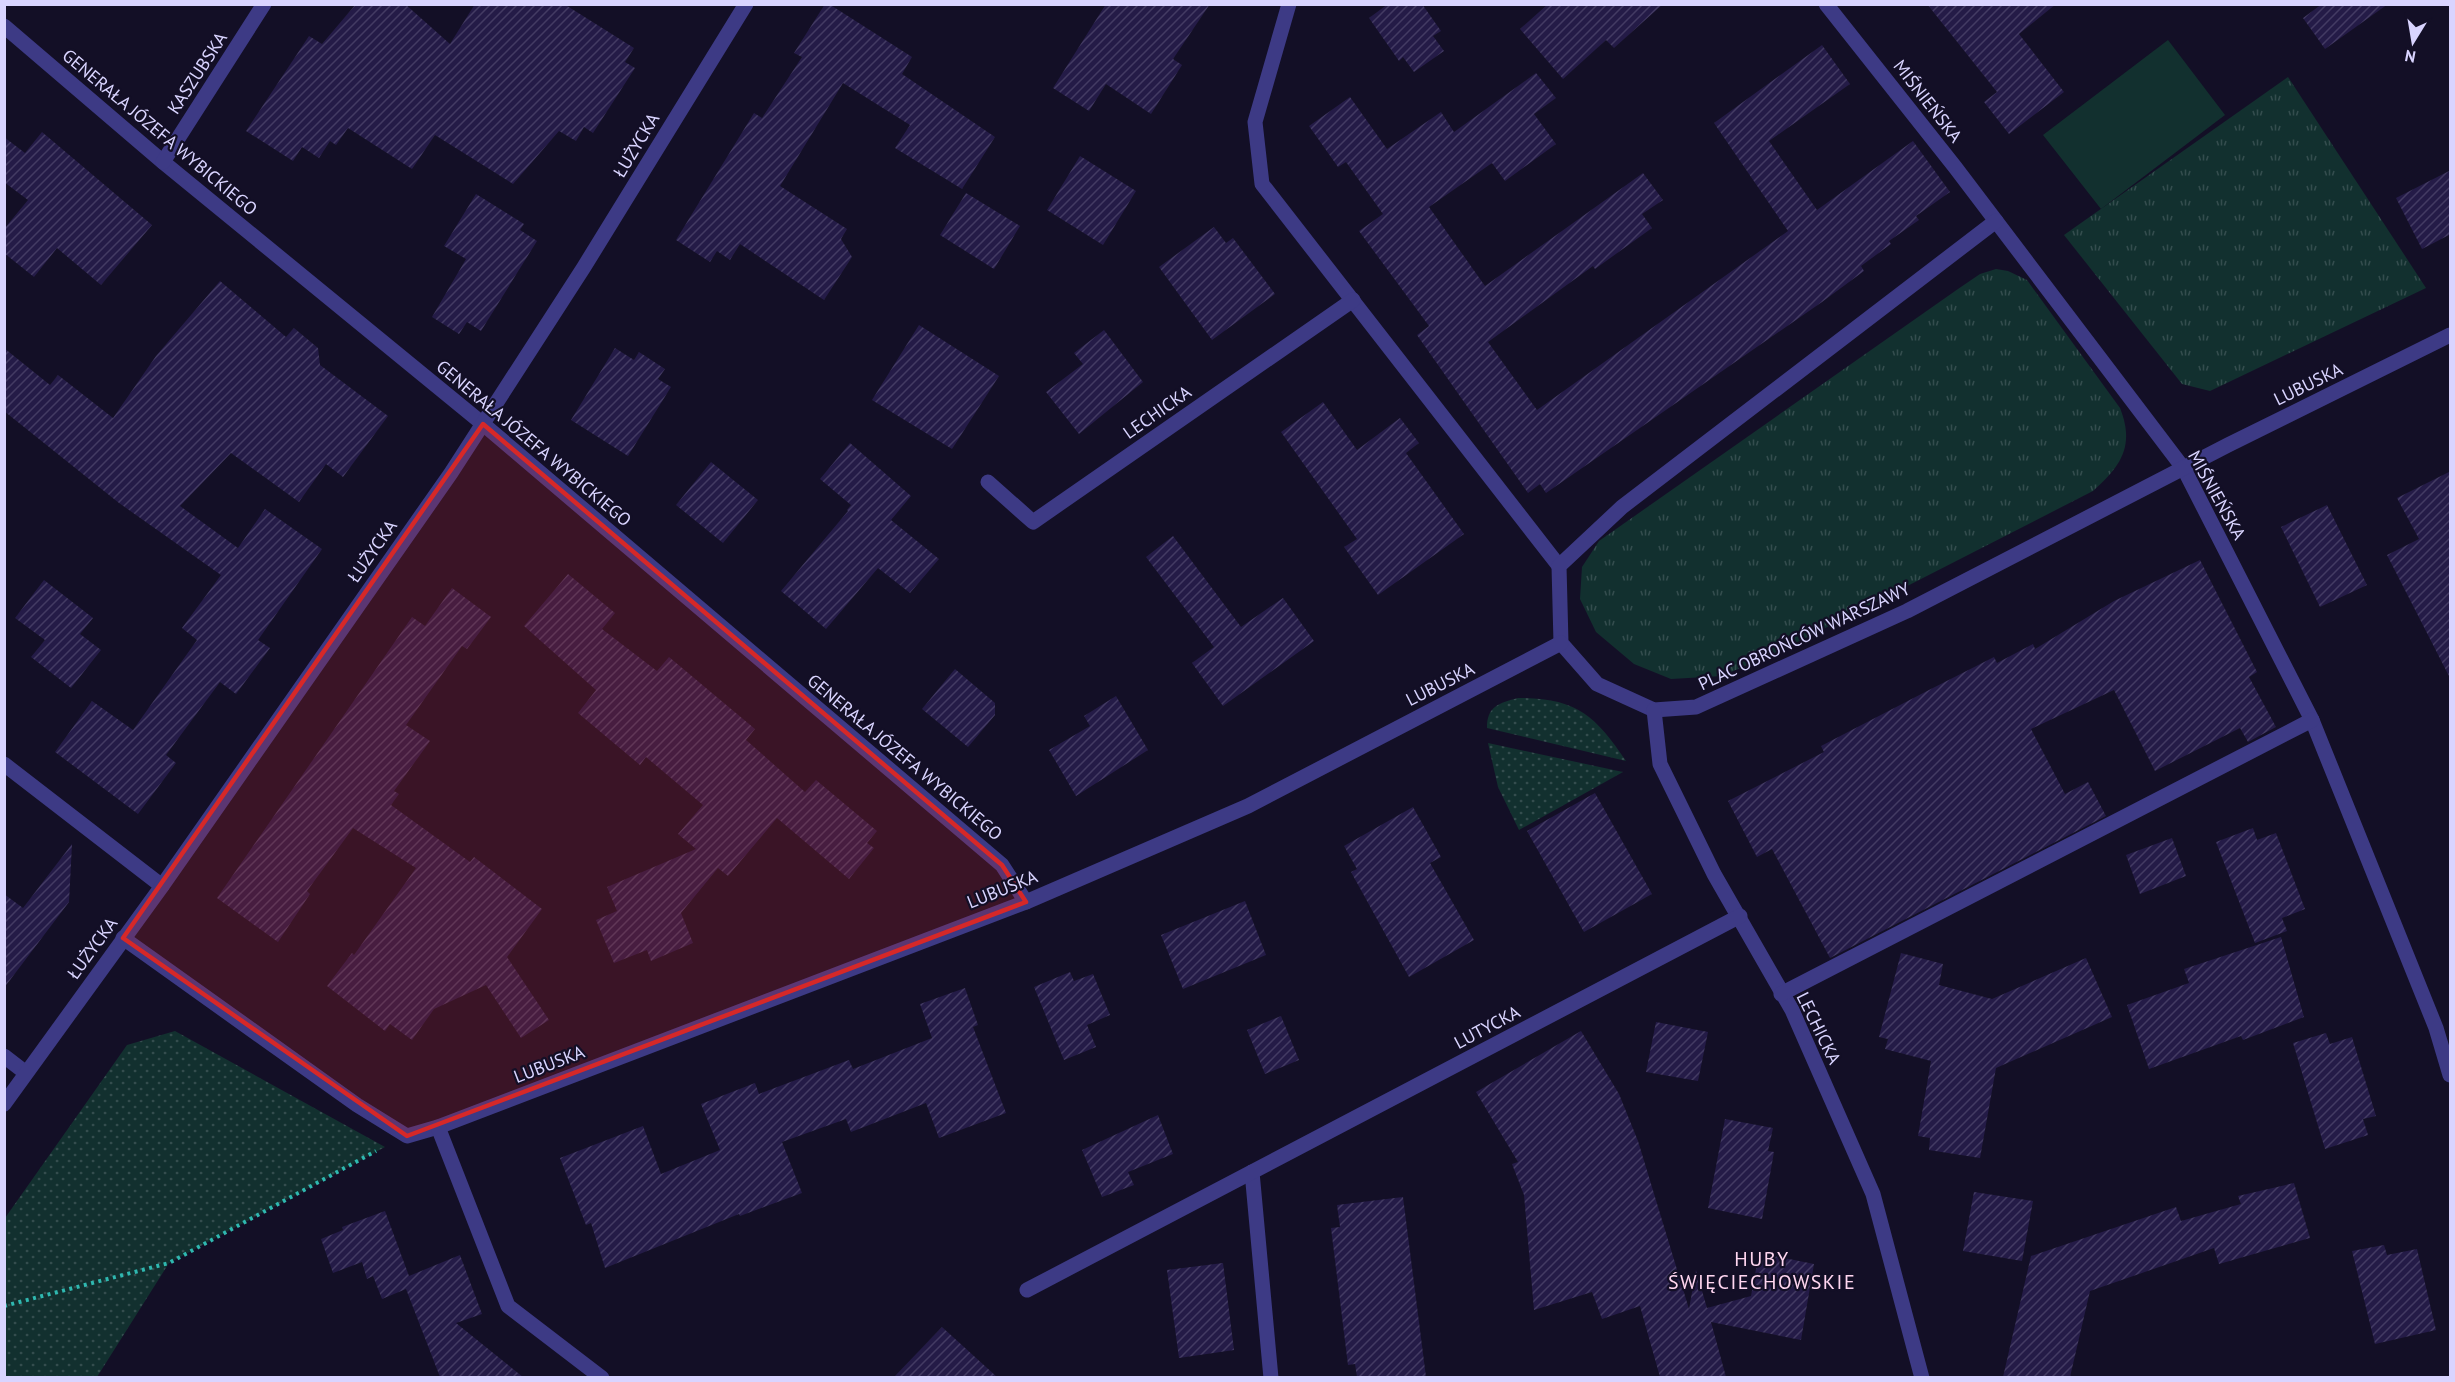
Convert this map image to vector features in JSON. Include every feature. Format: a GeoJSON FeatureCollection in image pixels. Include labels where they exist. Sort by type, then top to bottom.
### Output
{"type":"FeatureCollection","features":[{"type":"Feature","properties":{"kind":"street","name":"KASZUBSKA"},"geometry":{"type":"LineString","coordinates":[[164,162],[264,4]]}},
{"type":"Feature","properties":{"kind":"street","name":"ŁUŻYCKA"},"geometry":{"type":"LineString","coordinates":[[4,1104],[162,886],[483,424],[746,4]]}},
{"type":"Feature","properties":{"kind":"street"},"geometry":{"type":"LineString","coordinates":[[1289,4],[1255,123],[1262,184],[1559,566],[1562,643]]}},
{"type":"Feature","properties":{"kind":"street","name":"MIŚNIEŃSKA"},"geometry":{"type":"LineString","coordinates":[[1826,4],[2184,469],[2312,720],[2436,1028],[2451,1075]]}},
{"type":"Feature","properties":{"kind":"street","name":"GENERAŁA JÓZEFA WYBICKIEGO"},"geometry":{"type":"LineString","coordinates":[[4,26],[164,162],[483,424],[1002,865],[1026,902]]}},
{"type":"Feature","properties":{"kind":"street"},"geometry":{"type":"LineString","coordinates":[[1559,566],[1622,507],[1995,221]]}},
{"type":"Feature","properties":{"kind":"street","name":"LECHICKA"},"geometry":{"type":"LineString","coordinates":[[988,482],[1033,522],[1353,300]]}},
{"type":"Feature","properties":{"kind":"street","name":"LUBUSKA"},"geometry":{"type":"LineString","coordinates":[[2184,469],[2451,335]]}},
{"type":"Feature","properties":{"kind":"street","name":"PLAC OBROŃCÓW WARSZAWY"},"geometry":{"type":"LineString","coordinates":[[1562,643],[1597,684],[1654,710],[1696,707],[1891,619],[2184,469]]}},
{"type":"Feature","properties":{"kind":"street","name":"LUBUSKA"},"geometry":{"type":"LineString","coordinates":[[407,1136],[438,1127],[1026,902],[1248,806],[1562,643]]}},
{"type":"Feature","properties":{"kind":"street","name":"LECHICKA"},"geometry":{"type":"LineString","coordinates":[[1654,710],[1660,764],[1714,874],[1792,1010],[1873,1194],[1922,1377]]}},
{"type":"Feature","properties":{"kind":"street"},"geometry":{"type":"LineString","coordinates":[[1781,994],[2312,720]]}},
{"type":"Feature","properties":{"kind":"street"},"geometry":{"type":"LineString","coordinates":[[4,764],[162,886]]}},
{"type":"Feature","properties":{"kind":"street","name":"LUTYCKA"},"geometry":{"type":"LineString","coordinates":[[1027,1290],[1740,916]]}},
{"type":"Feature","properties":{"kind":"street"},"geometry":{"type":"LineString","coordinates":[[123,938],[357,1105],[407,1136]]}},
{"type":"Feature","properties":{"kind":"street"},"geometry":{"type":"LineString","coordinates":[[4,1056],[27,1073]]}},
{"type":"Feature","properties":{"kind":"street"},"geometry":{"type":"LineString","coordinates":[[438,1127],[508,1306],[602,1377]]}},
{"type":"Feature","properties":{"kind":"street"},"geometry":{"type":"LineString","coordinates":[[1252,1172],[1271,1377]]}},
{"type":"Feature","properties":{"kind":"path"},"geometry":{"type":"LineString","coordinates":[[4,1306],[169,1263],[407,1136]]}},
{"type":"Feature","properties":{"kind":"highlighted area"},"geometry":{"type":"Polygon","coordinates":[[[483,424],[1002,865],[1026,902],[407,1136],[123,938],[483,424]]]}},
{"type":"Feature","properties":{"kind":"green space"},"geometry":{"type":"Polygon","coordinates":[[[2168,40],[2225,115],[2101,209],[2043,135],[2168,40]]]}},
{"type":"Feature","properties":{"kind":"green space"},"geometry":{"type":"Polygon","coordinates":[[[2288,77],[2426,288],[2210,391],[2182,384],[2064,235],[2288,77]]]}},
{"type":"Feature","properties":{"kind":"green space"},"geometry":{"type":"Polygon","coordinates":[[[1996,269],[2008,271],[2027,280],[2120,408],[2126,433],[2123,454],[2103,482],[2093,491],[1784,649],[1722,676],[1671,679],[1634,664],[1596,632],[1580,599],[1582,567],[1599,541],[1958,289],[1980,274],[1996,269]]]}},
{"type":"Feature","properties":{"kind":"green space"},"geometry":{"type":"Polygon","coordinates":[[[1518,698],[1555,701],[1582,712],[1604,732],[1626,761],[1487,728],[1489,715],[1495,707],[1518,698]]]}},
{"type":"Feature","properties":{"kind":"green space"},"geometry":{"type":"Polygon","coordinates":[[[1488,743],[1623,772],[1519,830],[1498,787],[1488,743]]]}},
{"type":"Feature","properties":{"kind":"green space"},"geometry":{"type":"Polygon","coordinates":[[[175,1031],[385,1147],[169,1263],[97,1377],[5,1377],[5,1218],[127,1045],[175,1031]]]}},
{"type":"Feature","properties":{"kind":"building"},"geometry":{"type":"Polygon","coordinates":[[[356,4],[405,4],[450,44],[475,4],[564,4],[634,48],[625,62],[635,68],[593,133],[584,127],[576,141],[559,131],[513,184],[435,135],[412,169],[348,128],[336,145],[330,141],[319,158],[302,147],[293,161],[246,131],[309,36],[322,44],[356,4]]]}},
{"type":"Feature","properties":{"kind":"building"},"geometry":{"type":"Polygon","coordinates":[[[825,4],[829,4],[912,57],[902,74],[995,137],[962,189],[895,148],[910,125],[843,83],[780,186],[847,229],[841,239],[852,257],[824,300],[740,244],[730,260],[717,251],[710,262],[676,240],[754,113],[762,118],[802,57],[794,53],[825,4]]]}},
{"type":"Feature","properties":{"kind":"building"},"geometry":{"type":"Polygon","coordinates":[[[1106,4],[1210,4],[1173,59],[1182,65],[1151,114],[1106,84],[1089,111],[1053,88],[1106,4]]]}},
{"type":"Feature","properties":{"kind":"building"},"geometry":{"type":"Polygon","coordinates":[[[1388,4],[1422,4],[1441,31],[1433,36],[1444,51],[1414,72],[1403,57],[1399,61],[1369,18],[1388,4]]]}},
{"type":"Feature","properties":{"kind":"building"},"geometry":{"type":"Polygon","coordinates":[[[1548,4],[1663,4],[1614,48],[1606,40],[1563,79],[1520,29],[1548,4]]]}},
{"type":"Feature","properties":{"kind":"building"},"geometry":{"type":"Polygon","coordinates":[[[1927,4],[2056,4],[2019,34],[2064,92],[2009,134],[1984,102],[1997,92],[1927,4]]]}},
{"type":"Feature","properties":{"kind":"building"},"geometry":{"type":"Polygon","coordinates":[[[2322,4],[2388,4],[2325,49],[2303,18],[2322,4]]]}},
{"type":"Feature","properties":{"kind":"building"},"geometry":{"type":"Polygon","coordinates":[[[1822,45],[1850,84],[1769,141],[1817,210],[1913,141],[1950,192],[1916,216],[1919,220],[1889,241],[1891,244],[1861,266],[1864,271],[1822,302],[1546,493],[1540,484],[1528,493],[1417,335],[1429,326],[1359,231],[1383,214],[1346,162],[1338,167],[1309,126],[1350,97],[1387,149],[1441,112],[1454,132],[1536,73],[1556,98],[1534,114],[1556,144],[1505,181],[1492,163],[1429,207],[1485,286],[1643,173],[1663,200],[1642,214],[1652,228],[1595,269],[1593,266],[1488,342],[1537,410],[1788,231],[1714,123],[1822,45]]]}},
{"type":"Feature","properties":{"kind":"building"},"geometry":{"type":"Polygon","coordinates":[[[42,132],[152,225],[101,285],[57,248],[34,277],[4,253],[4,229],[28,200],[4,182],[4,137],[25,153],[42,132]]]}},
{"type":"Feature","properties":{"kind":"building"},"geometry":{"type":"Polygon","coordinates":[[[1080,156],[1136,191],[1103,245],[1047,210],[1080,156]]]}},
{"type":"Feature","properties":{"kind":"building"},"geometry":{"type":"Polygon","coordinates":[[[2451,170],[2451,234],[2422,249],[2396,198],[2451,170]]]}},
{"type":"Feature","properties":{"kind":"building"},"geometry":{"type":"Polygon","coordinates":[[[966,193],[1020,226],[994,269],[940,235],[966,193]]]}},
{"type":"Feature","properties":{"kind":"building"},"geometry":{"type":"Polygon","coordinates":[[[476,194],[524,224],[520,230],[537,241],[481,331],[467,322],[459,334],[432,317],[466,259],[444,246],[476,194]]]}},
{"type":"Feature","properties":{"kind":"building"},"geometry":{"type":"Polygon","coordinates":[[[1214,227],[1226,243],[1233,238],[1275,294],[1212,340],[1159,267],[1214,227]]]}},
{"type":"Feature","properties":{"kind":"building"},"geometry":{"type":"Polygon","coordinates":[[[220,281],[286,337],[294,328],[318,348],[320,365],[388,416],[343,477],[326,464],[299,502],[231,453],[180,506],[238,548],[265,509],[322,549],[258,640],[270,648],[236,694],[220,682],[166,755],[176,763],[138,814],[55,752],[92,701],[133,730],[197,640],[182,628],[221,575],[119,503],[4,411],[4,348],[50,385],[58,375],[113,418],[156,356],[220,281]]]}},
{"type":"Feature","properties":{"kind":"building"},"geometry":{"type":"Polygon","coordinates":[[[919,325],[999,376],[952,449],[872,400],[919,325]]]}},
{"type":"Feature","properties":{"kind":"building"},"geometry":{"type":"Polygon","coordinates":[[[1104,330],[1143,382],[1079,434],[1046,392],[1083,364],[1074,353],[1104,330]]]}},
{"type":"Feature","properties":{"kind":"building"},"geometry":{"type":"Polygon","coordinates":[[[615,348],[634,360],[639,352],[665,369],[658,379],[671,387],[628,456],[571,420],[615,348]]]}},
{"type":"Feature","properties":{"kind":"building"},"geometry":{"type":"Polygon","coordinates":[[[1323,402],[1357,450],[1400,418],[1419,443],[1406,453],[1464,534],[1378,595],[1344,547],[1357,539],[1281,432],[1323,402]]]}},
{"type":"Feature","properties":{"kind":"building"},"geometry":{"type":"Polygon","coordinates":[[[850,443],[911,496],[891,520],[939,559],[910,593],[878,568],[826,629],[781,591],[851,505],[820,479],[850,443]]]}},
{"type":"Feature","properties":{"kind":"building"},"geometry":{"type":"Polygon","coordinates":[[[711,462],[758,500],[723,543],[676,505],[711,462]]]}},
{"type":"Feature","properties":{"kind":"building"},"geometry":{"type":"Polygon","coordinates":[[[2451,471],[2451,680],[2387,555],[2419,539],[2397,498],[2451,471]]]}},
{"type":"Feature","properties":{"kind":"building"},"geometry":{"type":"Polygon","coordinates":[[[2327,505],[2367,585],[2320,607],[2281,527],[2327,505]]]}},
{"type":"Feature","properties":{"kind":"building"},"geometry":{"type":"Polygon","coordinates":[[[1173,536],[1241,627],[1283,598],[1314,641],[1223,706],[1192,663],[1214,647],[1146,557],[1173,536]]]}},
{"type":"Feature","properties":{"kind":"building"},"geometry":{"type":"Polygon","coordinates":[[[2200,560],[2257,672],[2249,677],[2276,727],[2248,742],[2240,728],[2155,771],[2114,690],[2031,729],[2065,794],[2088,782],[2106,816],[1830,958],[1772,849],[1757,857],[1728,801],[1824,752],[1821,746],[1927,691],[1994,657],[1997,663],[2033,644],[2035,649],[2114,601],[2200,560]]]}},
{"type":"Feature","properties":{"kind":"building"},"geometry":{"type":"Polygon","coordinates":[[[568,574],[615,613],[602,629],[657,671],[669,657],[755,729],[746,740],[805,792],[816,780],[877,831],[867,843],[874,848],[849,879],[777,818],[728,876],[718,868],[681,913],[693,943],[651,961],[647,950],[614,963],[596,920],[617,911],[607,887],[696,849],[678,834],[703,805],[646,757],[640,765],[578,713],[596,690],[524,626],[568,574]]]}},
{"type":"Feature","properties":{"kind":"building"},"geometry":{"type":"Polygon","coordinates":[[[44,580],[93,618],[80,634],[101,650],[71,688],[31,657],[45,640],[15,618],[44,580]]]}},
{"type":"Feature","properties":{"kind":"building"},"geometry":{"type":"Polygon","coordinates":[[[452,588],[491,617],[467,649],[462,646],[406,725],[430,741],[394,791],[399,794],[391,805],[470,862],[474,857],[542,909],[507,957],[549,1020],[521,1038],[486,985],[434,1009],[412,1040],[390,1024],[385,1031],[327,986],[352,953],[354,955],[416,868],[353,828],[307,891],[310,894],[278,942],[217,898],[412,617],[425,626],[452,588]]]}},
{"type":"Feature","properties":{"kind":"building"},"geometry":{"type":"Polygon","coordinates":[[[955,669],[995,703],[995,715],[968,747],[922,709],[955,669]]]}},
{"type":"Feature","properties":{"kind":"building"},"geometry":{"type":"Polygon","coordinates":[[[1116,696],[1148,750],[1076,796],[1049,750],[1090,726],[1084,716],[1116,696]]]}},
{"type":"Feature","properties":{"kind":"building"},"geometry":{"type":"Polygon","coordinates":[[[1595,793],[1652,894],[1584,932],[1527,831],[1595,793]]]}},
{"type":"Feature","properties":{"kind":"building"},"geometry":{"type":"Polygon","coordinates":[[[1413,807],[1441,857],[1430,863],[1474,940],[1409,977],[1351,872],[1357,869],[1344,846],[1413,807]]]}},
{"type":"Feature","properties":{"kind":"building"},"geometry":{"type":"Polygon","coordinates":[[[2253,828],[2257,840],[2276,833],[2305,909],[2282,918],[2287,931],[2255,943],[2216,842],[2253,828]]]}},
{"type":"Feature","properties":{"kind":"building"},"geometry":{"type":"Polygon","coordinates":[[[2172,838],[2186,876],[2140,894],[2126,855],[2172,838]]]}},
{"type":"Feature","properties":{"kind":"building"},"geometry":{"type":"Polygon","coordinates":[[[72,844],[69,902],[4,988],[4,894],[23,908],[72,844]]]}},
{"type":"Feature","properties":{"kind":"building"},"geometry":{"type":"Polygon","coordinates":[[[1245,901],[1266,955],[1183,989],[1161,935],[1245,901]]]}},
{"type":"Feature","properties":{"kind":"building"},"geometry":{"type":"Polygon","coordinates":[[[2281,937],[2304,1017],[2243,1040],[2241,1036],[2149,1069],[2127,1005],[2189,983],[2184,969],[2281,937]]]}},
{"type":"Feature","properties":{"kind":"building"},"geometry":{"type":"Polygon","coordinates":[[[1901,953],[1943,964],[1939,985],[1992,999],[2086,958],[2112,1017],[1996,1068],[1980,1158],[1929,1150],[1930,1138],[1918,1136],[1931,1061],[1885,1049],[1888,1039],[1879,1037],[1901,953]]]}},
{"type":"Feature","properties":{"kind":"building"},"geometry":{"type":"Polygon","coordinates":[[[1070,972],[1074,981],[1093,974],[1110,1015],[1087,1025],[1096,1047],[1064,1060],[1034,987],[1070,972]]]}},
{"type":"Feature","properties":{"kind":"building"},"geometry":{"type":"Polygon","coordinates":[[[965,988],[978,1025],[973,1027],[1006,1113],[939,1138],[926,1103],[851,1132],[846,1119],[782,1142],[802,1193],[740,1216],[739,1214],[605,1268],[591,1223],[586,1225],[560,1158],[643,1126],[661,1174],[720,1150],[701,1104],[755,1083],[759,1094],[849,1060],[853,1069],[932,1038],[920,1004],[965,988]]]}},
{"type":"Feature","properties":{"kind":"building"},"geometry":{"type":"Polygon","coordinates":[[[1281,1016],[1299,1060],[1265,1074],[1247,1030],[1281,1016]]]}},
{"type":"Feature","properties":{"kind":"building"},"geometry":{"type":"Polygon","coordinates":[[[1656,1022],[1708,1032],[1698,1081],[1646,1072],[1656,1022]]]}},
{"type":"Feature","properties":{"kind":"building"},"geometry":{"type":"Polygon","coordinates":[[[1581,1031],[1619,1094],[1638,1141],[1689,1309],[1696,1270],[1707,1308],[1751,1296],[1759,1253],[1814,1264],[1801,1340],[1711,1322],[1726,1377],[1660,1377],[1640,1306],[1602,1319],[1592,1292],[1534,1310],[1524,1195],[1512,1164],[1518,1162],[1476,1092],[1581,1031]]]}},
{"type":"Feature","properties":{"kind":"building"},"geometry":{"type":"Polygon","coordinates":[[[2326,1033],[2330,1044],[2352,1037],[2376,1116],[2363,1119],[2368,1135],[2325,1149],[2293,1043],[2326,1033]]]}},
{"type":"Feature","properties":{"kind":"building"},"geometry":{"type":"Polygon","coordinates":[[[1158,1115],[1173,1154],[1128,1172],[1134,1185],[1102,1197],[1082,1150],[1158,1115]]]}},
{"type":"Feature","properties":{"kind":"building"},"geometry":{"type":"Polygon","coordinates":[[[1725,1119],[1773,1128],[1768,1151],[1774,1152],[1762,1219],[1708,1208],[1725,1119]]]}},
{"type":"Feature","properties":{"kind":"building"},"geometry":{"type":"Polygon","coordinates":[[[2294,1183],[2310,1238],[2219,1264],[2214,1248],[2090,1291],[2070,1377],[2003,1377],[2031,1256],[2176,1207],[2181,1221],[2241,1204],[2238,1196],[2294,1183]]]}},
{"type":"Feature","properties":{"kind":"building"},"geometry":{"type":"Polygon","coordinates":[[[1974,1192],[2033,1201],[2022,1261],[1963,1251],[1974,1192]]]}},
{"type":"Feature","properties":{"kind":"building"},"geometry":{"type":"Polygon","coordinates":[[[1403,1197],[1426,1377],[1357,1377],[1355,1364],[1348,1365],[1331,1228],[1340,1227],[1337,1205],[1403,1197]]]}},
{"type":"Feature","properties":{"kind":"building"},"geometry":{"type":"Polygon","coordinates":[[[385,1211],[409,1276],[460,1255],[482,1314],[456,1323],[523,1377],[440,1377],[406,1289],[382,1299],[373,1276],[367,1279],[362,1262],[333,1273],[321,1239],[343,1230],[342,1227],[385,1211]]]}},
{"type":"Feature","properties":{"kind":"building"},"geometry":{"type":"Polygon","coordinates":[[[2384,1245],[2387,1255],[2417,1249],[2436,1330],[2375,1344],[2352,1251],[2384,1245]]]}},
{"type":"Feature","properties":{"kind":"building"},"geometry":{"type":"Polygon","coordinates":[[[1223,1263],[1234,1350],[1179,1358],[1167,1270],[1223,1263]]]}},
{"type":"Feature","properties":{"kind":"building"},"geometry":{"type":"Polygon","coordinates":[[[942,1327],[997,1377],[894,1377],[942,1327]]]}},
{"type":"Feature","properties":{"kind":"district","name":"HUBY ŚWIĘCIECHOWSKIE"},"geometry":{"type":"Point","coordinates":[1762,1270]}}]}
